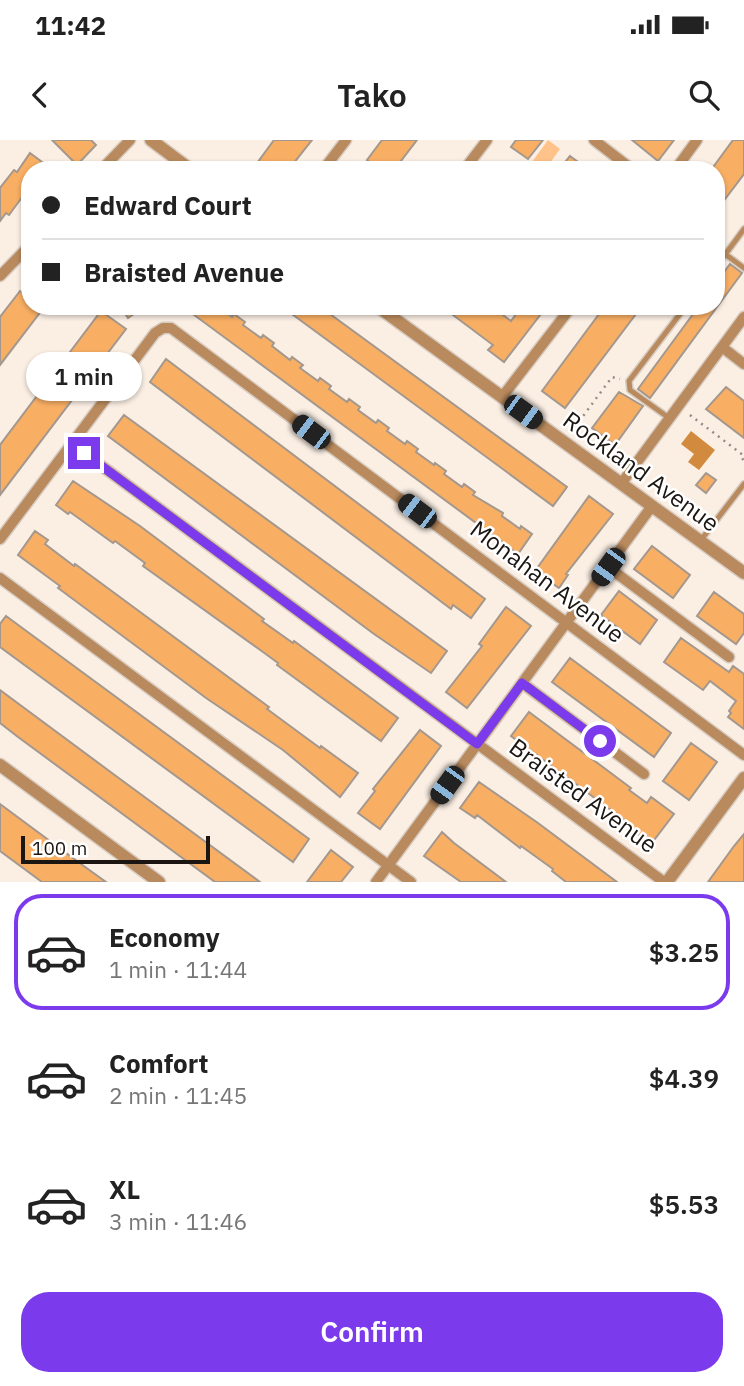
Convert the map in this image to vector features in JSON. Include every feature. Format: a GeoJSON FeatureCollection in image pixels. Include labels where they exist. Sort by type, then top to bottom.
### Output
{"type":"FeatureCollection","features":[{"type":"Feature","properties":{"kind":"street"},"geometry":{"type":"LineString","coordinates":[[110,161],[130,140]]}},
{"type":"Feature","properties":{"kind":"street"},"geometry":{"type":"LineString","coordinates":[[151,140],[179,161]]}},
{"type":"Feature","properties":{"kind":"street"},"geometry":{"type":"LineString","coordinates":[[330,161],[346,140]]}},
{"type":"Feature","properties":{"kind":"street"},"geometry":{"type":"LineString","coordinates":[[471,161],[487,140]]}},
{"type":"Feature","properties":{"kind":"street"},"geometry":{"type":"LineString","coordinates":[[594,140],[621,161]]}},
{"type":"Feature","properties":{"kind":"street"},"geometry":{"type":"LineString","coordinates":[[682,161],[697,140]]}},
{"type":"Feature","properties":{"kind":"street"},"geometry":{"type":"LineString","coordinates":[[0,276],[21,254]]}},
{"type":"Feature","properties":{"kind":"street","name":"Rockland Avenue"},"geometry":{"type":"LineString","coordinates":[[389,315],[744,573]]}},
{"type":"Feature","properties":{"kind":"street"},"geometry":{"type":"LineString","coordinates":[[502,397],[565,315]]}},
{"type":"Feature","properties":{"kind":"street"},"geometry":{"type":"LineString","coordinates":[[621,484],[744,317]]}},
{"type":"Feature","properties":{"kind":"street","name":"Monahan Avenue"},"geometry":{"type":"LineString","coordinates":[[72,444],[155,333],[163,328],[171,328],[744,755]]}},
{"type":"Feature","properties":{"kind":"street"},"geometry":{"type":"LineString","coordinates":[[722,347],[744,364]]}},
{"type":"Feature","properties":{"kind":"street"},"geometry":{"type":"LineString","coordinates":[[0,538],[72,444]]}},
{"type":"Feature","properties":{"kind":"street","name":"Braisted Avenue"},"geometry":{"type":"LineString","coordinates":[[72,444],[665,882]]}},
{"type":"Feature","properties":{"kind":"street"},"geometry":{"type":"LineString","coordinates":[[376,882],[652,506]]}},
{"type":"Feature","properties":{"kind":"street"},"geometry":{"type":"LineString","coordinates":[[608,567],[729,657]]}},
{"type":"Feature","properties":{"kind":"street"},"geometry":{"type":"LineString","coordinates":[[0,578],[411,882]]}},
{"type":"Feature","properties":{"kind":"street"},"geometry":{"type":"LineString","coordinates":[[522,683],[644,775]]}},
{"type":"Feature","properties":{"kind":"street"},"geometry":{"type":"LineString","coordinates":[[0,765],[159,882]]}},
{"type":"Feature","properties":{"kind":"street"},"geometry":{"type":"LineString","coordinates":[[665,882],[744,778]]}},
{"type":"Feature","properties":{"kind":"lane"},"geometry":{"type":"LineString","coordinates":[[744,229],[725,254],[744,268]]}},
{"type":"Feature","properties":{"kind":"lane"},"geometry":{"type":"LineString","coordinates":[[670,418],[630,390],[629,381],[679,315]]}},
{"type":"Feature","properties":{"kind":"lane"},"geometry":{"type":"LineString","coordinates":[[701,541],[744,484]]}},
{"type":"Feature","properties":{"kind":"path"},"geometry":{"type":"LineString","coordinates":[[575,427],[612,377],[629,381]]}},
{"type":"Feature","properties":{"kind":"path"},"geometry":{"type":"LineString","coordinates":[[690,415],[743,455],[744,461]]}},
{"type":"Feature","properties":{"kind":"shaded area"},"geometry":{"type":"Polygon","coordinates":[[[548,140],[560,149],[551,161],[533,161],[548,140]]]}},
{"type":"Feature","properties":{"kind":"shaded area"},"geometry":{"type":"Polygon","coordinates":[[[691,431],[715,450],[699,470],[688,462],[694,454],[681,444],[691,431]]]}},
{"type":"Feature","properties":{"kind":"building"},"geometry":{"type":"Polygon","coordinates":[[[52,140],[91,140],[96,145],[81,161],[73,161],[52,140]]]}},
{"type":"Feature","properties":{"kind":"building"},"geometry":{"type":"Polygon","coordinates":[[[274,140],[312,140],[295,161],[259,161],[274,140]]]}},
{"type":"Feature","properties":{"kind":"building"},"geometry":{"type":"Polygon","coordinates":[[[382,140],[417,140],[401,161],[367,160],[382,140]]]}},
{"type":"Feature","properties":{"kind":"building"},"geometry":{"type":"Polygon","coordinates":[[[516,140],[543,140],[528,159],[511,147],[516,140]]]}},
{"type":"Feature","properties":{"kind":"building"},"geometry":{"type":"Polygon","coordinates":[[[632,140],[674,140],[658,161],[632,140]]]}},
{"type":"Feature","properties":{"kind":"building"},"geometry":{"type":"Polygon","coordinates":[[[733,140],[744,140],[744,174],[725,199],[725,161],[718,161],[733,140]]]}},
{"type":"Feature","properties":{"kind":"building"},"geometry":{"type":"Polygon","coordinates":[[[30,153],[41,161],[25,161],[30,153]]]}},
{"type":"Feature","properties":{"kind":"building"},"geometry":{"type":"Polygon","coordinates":[[[21,166],[21,199],[9,215],[6,213],[0,221],[0,188],[14,170],[17,172],[21,166]]]}},
{"type":"Feature","properties":{"kind":"building"},"geometry":{"type":"Polygon","coordinates":[[[730,264],[742,273],[725,296],[725,271],[730,264]]]}},
{"type":"Feature","properties":{"kind":"building"},"geometry":{"type":"Polygon","coordinates":[[[20,291],[21,315],[38,315],[0,365],[0,317],[20,291]]]}},
{"type":"Feature","properties":{"kind":"building"},"geometry":{"type":"Polygon","coordinates":[[[98,315],[107,315],[126,329],[0,495],[0,445],[98,315]]]}},
{"type":"Feature","properties":{"kind":"building"},"geometry":{"type":"Polygon","coordinates":[[[194,315],[235,315],[245,322],[243,325],[261,338],[263,335],[274,343],[272,346],[290,360],[292,357],[303,365],[300,368],[318,381],[320,378],[331,386],[329,389],[347,402],[349,399],[360,407],[358,410],[376,423],[378,420],[389,428],[387,431],[405,444],[407,441],[418,449],[416,452],[446,471],[444,474],[462,487],[464,484],[475,492],[473,495],[503,513],[502,516],[520,529],[521,526],[532,534],[518,554],[194,315]]]}},
{"type":"Feature","properties":{"kind":"building"},"geometry":{"type":"Polygon","coordinates":[[[293,315],[331,315],[567,487],[553,506],[293,315]]]}},
{"type":"Feature","properties":{"kind":"building"},"geometry":{"type":"Polygon","coordinates":[[[453,315],[503,315],[511,321],[515,315],[540,315],[504,362],[488,350],[493,345],[453,315]]]}},
{"type":"Feature","properties":{"kind":"building"},"geometry":{"type":"Polygon","coordinates":[[[598,315],[635,315],[565,408],[542,391],[598,315]]]}},
{"type":"Feature","properties":{"kind":"building"},"geometry":{"type":"Polygon","coordinates":[[[692,315],[711,315],[650,398],[638,389],[692,315]]]}},
{"type":"Feature","properties":{"kind":"building"},"geometry":{"type":"Polygon","coordinates":[[[166,359],[485,599],[471,618],[453,605],[451,609],[150,382],[166,359]]]}},
{"type":"Feature","properties":{"kind":"building"},"geometry":{"type":"Polygon","coordinates":[[[726,387],[744,401],[744,438],[706,409],[726,387]]]}},
{"type":"Feature","properties":{"kind":"building"},"geometry":{"type":"Polygon","coordinates":[[[619,392],[643,406],[615,445],[592,428],[619,392]]]}},
{"type":"Feature","properties":{"kind":"building"},"geometry":{"type":"Polygon","coordinates":[[[124,415],[447,651],[431,673],[374,634],[108,436],[124,415]]]}},
{"type":"Feature","properties":{"kind":"building"},"geometry":{"type":"Polygon","coordinates":[[[706,473],[716,480],[706,493],[696,485],[706,473]]]}},
{"type":"Feature","properties":{"kind":"building"},"geometry":{"type":"Polygon","coordinates":[[[73,481],[140,526],[264,619],[262,621],[293,643],[294,641],[398,718],[381,741],[143,566],[145,563],[115,541],[113,543],[56,505],[73,481]]]}},
{"type":"Feature","properties":{"kind":"building"},"geometry":{"type":"Polygon","coordinates":[[[589,496],[613,514],[566,574],[568,575],[559,588],[535,571],[589,496]]]}},
{"type":"Feature","properties":{"kind":"building"},"geometry":{"type":"Polygon","coordinates":[[[35,531],[48,540],[45,544],[74,566],[75,564],[269,707],[267,709],[358,773],[340,797],[283,750],[206,698],[18,555],[35,531]]]}},
{"type":"Feature","properties":{"kind":"building"},"geometry":{"type":"Polygon","coordinates":[[[652,546],[690,575],[673,598],[634,569],[652,546]]]}},
{"type":"Feature","properties":{"kind":"building"},"geometry":{"type":"Polygon","coordinates":[[[619,591],[657,620],[640,644],[601,615],[619,591]]]}},
{"type":"Feature","properties":{"kind":"building"},"geometry":{"type":"Polygon","coordinates":[[[714,592],[744,614],[744,633],[736,644],[697,616],[714,592]]]}},
{"type":"Feature","properties":{"kind":"building"},"geometry":{"type":"Polygon","coordinates":[[[506,607],[531,626],[467,708],[446,692],[482,646],[479,644],[506,607]]]}},
{"type":"Feature","properties":{"kind":"building"},"geometry":{"type":"Polygon","coordinates":[[[6,616],[309,839],[293,862],[0,647],[0,624],[6,616]]]}},
{"type":"Feature","properties":{"kind":"building"},"geometry":{"type":"Polygon","coordinates":[[[681,638],[729,672],[733,666],[744,674],[744,729],[728,717],[736,701],[710,681],[703,690],[664,662],[681,638]]]}},
{"type":"Feature","properties":{"kind":"building"},"geometry":{"type":"Polygon","coordinates":[[[570,658],[671,733],[654,757],[552,682],[570,658]]]}},
{"type":"Feature","properties":{"kind":"building"},"geometry":{"type":"Polygon","coordinates":[[[0,690],[260,882],[215,882],[18,737],[0,723],[0,690]]]}},
{"type":"Feature","properties":{"kind":"building"},"geometry":{"type":"Polygon","coordinates":[[[529,712],[631,788],[629,790],[647,803],[651,797],[674,814],[651,844],[625,824],[627,822],[511,736],[529,712]]]}},
{"type":"Feature","properties":{"kind":"building"},"geometry":{"type":"Polygon","coordinates":[[[420,730],[441,746],[380,829],[358,813],[375,791],[373,789],[420,730]]]}},
{"type":"Feature","properties":{"kind":"building"},"geometry":{"type":"Polygon","coordinates":[[[691,743],[717,762],[689,800],[663,781],[691,743]]]}},
{"type":"Feature","properties":{"kind":"building"},"geometry":{"type":"Polygon","coordinates":[[[479,782],[617,882],[566,882],[552,871],[553,869],[477,815],[475,818],[460,808],[479,782]]]}},
{"type":"Feature","properties":{"kind":"building"},"geometry":{"type":"Polygon","coordinates":[[[0,804],[106,882],[42,882],[0,851],[0,804]]]}},
{"type":"Feature","properties":{"kind":"building"},"geometry":{"type":"Polygon","coordinates":[[[442,832],[506,882],[461,882],[424,856],[442,832]]]}},
{"type":"Feature","properties":{"kind":"building"},"geometry":{"type":"Polygon","coordinates":[[[744,834],[744,882],[708,882],[734,846],[744,834]]]}},
{"type":"Feature","properties":{"kind":"building"},"geometry":{"type":"Polygon","coordinates":[[[331,850],[353,867],[341,882],[307,882],[331,850]]]}},
{"type":"Feature","properties":{"kind":"route"},"geometry":{"type":"LineString","coordinates":[[84,453],[477,744],[522,683],[600,741]]}}]}
